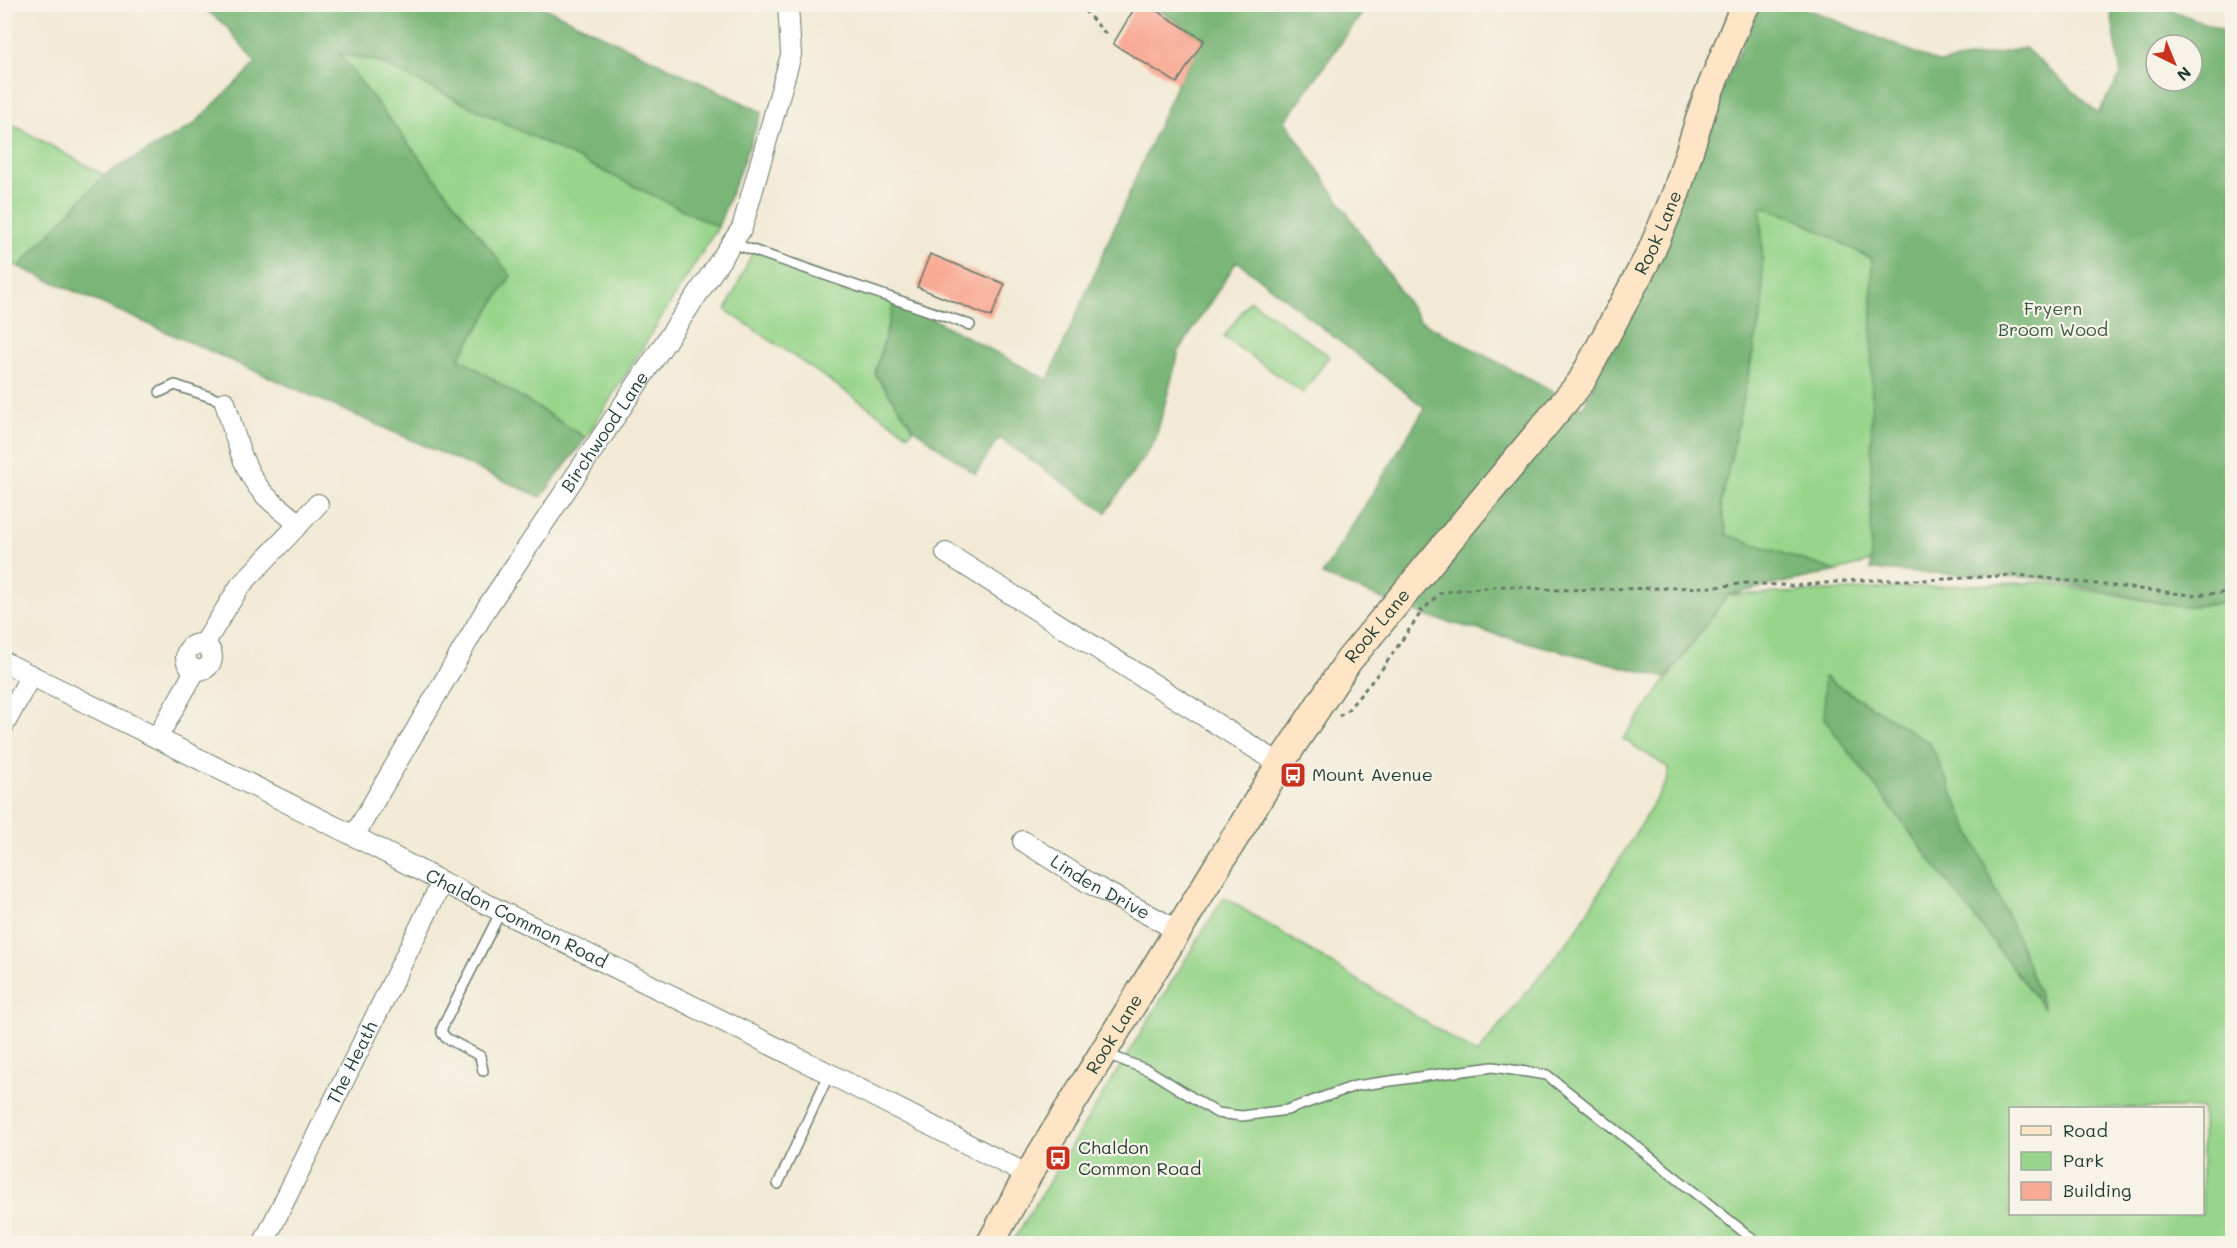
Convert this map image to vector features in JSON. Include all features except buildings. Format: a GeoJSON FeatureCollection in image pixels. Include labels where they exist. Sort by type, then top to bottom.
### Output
{"type":"FeatureCollection","features":[{"type":"Feature","properties":{"kind":"main road","name":"Rook Lane"},"geometry":{"type":"LineString","coordinates":[[990,1244],[1028,1175],[1280,764],[1349,660],[1411,605],[1581,382],[1651,252],[1676,193],[1705,102],[1742,11],[1747,4]]}},
{"type":"Feature","properties":{"kind":"street","name":"Birchwood Lane"},"geometry":{"type":"LineString","coordinates":[[354,836],[488,606],[742,228],[791,55],[788,4]]}},
{"type":"Feature","properties":{"kind":"street"},"geometry":{"type":"LineString","coordinates":[[225,402],[247,466],[262,492],[299,525]]}},
{"type":"Feature","properties":{"kind":"street"},"geometry":{"type":"LineString","coordinates":[[157,738],[195,671],[203,671],[212,663],[211,650],[204,644],[240,586],[318,504]]}},
{"type":"Feature","properties":{"kind":"street"},"geometry":{"type":"LineString","coordinates":[[946,553],[1280,764]]}},
{"type":"Feature","properties":{"kind":"street","name":"Chaldon Common Road"},"geometry":{"type":"LineString","coordinates":[[4,662],[1028,1175]]}},
{"type":"Feature","properties":{"kind":"street"},"geometry":{"type":"LineString","coordinates":[[4,725],[31,675]]}},
{"type":"Feature","properties":{"kind":"street","name":"Linden Drive"},"geometry":{"type":"LineString","coordinates":[[1023,841],[1089,883],[1179,930]]}},
{"type":"Feature","properties":{"kind":"street","name":"The Heath"},"geometry":{"type":"LineString","coordinates":[[263,1244],[442,882]]}},
{"type":"Feature","properties":{"kind":"lane"},"geometry":{"type":"LineString","coordinates":[[732,243],[970,325]]}},
{"type":"Feature","properties":{"kind":"lane"},"geometry":{"type":"LineString","coordinates":[[160,392],[176,385],[225,402]]}},
{"type":"Feature","properties":{"kind":"lane"},"geometry":{"type":"LineString","coordinates":[[483,1071],[480,1056],[446,1038],[442,1033],[442,1028],[501,911]]}},
{"type":"Feature","properties":{"kind":"lane"},"geometry":{"type":"LineString","coordinates":[[1103,1052],[1150,1071],[1217,1113],[1242,1116],[1287,1110],[1355,1086],[1433,1075],[1493,1067],[1547,1075],[1759,1244]]}},
{"type":"Feature","properties":{"kind":"lane"},"geometry":{"type":"LineString","coordinates":[[778,1184],[829,1074]]}},
{"type":"Feature","properties":{"kind":"path"},"geometry":{"type":"LineString","coordinates":[[1078,4],[1108,36]]}},
{"type":"Feature","properties":{"kind":"path"},"geometry":{"type":"LineString","coordinates":[[1311,717],[1332,719],[1346,712],[1382,669],[1411,605],[1440,593],[1506,586],[1557,590],[1716,587],[1747,582],[1794,586],[1857,580],[1925,580],[2019,575],[2191,595],[2232,592]]}},
{"type":"Feature","properties":{"kind":"green space"},"geometry":{"type":"Polygon","coordinates":[[[200,5],[539,5],[762,112],[718,227],[377,61],[339,54],[511,276],[459,358],[586,438],[541,497],[19,267],[104,175],[192,126],[256,63],[227,27],[200,5]]]}},
{"type":"Feature","properties":{"kind":"green space","name":"Fryern Broom Wood"},"geometry":{"type":"Polygon","coordinates":[[[1152,5],[1368,5],[1285,121],[1420,321],[1583,408],[1760,5],[1798,5],[1940,63],[2025,48],[2098,113],[2121,75],[2110,5],[2158,5],[2222,30],[2232,53],[2232,602],[2182,607],[2041,578],[1871,570],[1872,259],[1795,218],[1761,206],[1763,304],[1721,504],[1727,535],[1837,571],[1728,595],[1666,678],[1425,616],[1322,575],[1425,408],[1237,261],[1179,351],[1155,441],[1106,512],[999,438],[975,474],[914,429],[875,374],[895,299],[1048,380],[1177,83],[1203,40],[1152,5]]]}},
{"type":"Feature","properties":{"kind":"green space"},"geometry":{"type":"Polygon","coordinates":[[[338,53],[377,61],[718,227],[586,438],[458,358],[338,53]]]}},
{"type":"Feature","properties":{"kind":"green space"},"geometry":{"type":"Polygon","coordinates":[[[4,120],[104,175],[19,267],[5,260],[4,120]]]}},
{"type":"Feature","properties":{"kind":"green space"},"geometry":{"type":"Polygon","coordinates":[[[1761,205],[1795,218],[1872,259],[1872,561],[1837,571],[1727,536],[1721,504],[1763,304],[1761,205]]]}},
{"type":"Feature","properties":{"kind":"green space"},"geometry":{"type":"Polygon","coordinates":[[[754,249],[895,299],[875,374],[914,429],[908,434],[726,310],[754,249]]]}},
{"type":"Feature","properties":{"kind":"green space"},"geometry":{"type":"Polygon","coordinates":[[[1250,300],[1329,356],[1303,393],[1224,337],[1250,300]]]}},
{"type":"Feature","properties":{"kind":"green space"},"geometry":{"type":"Polygon","coordinates":[[[2043,582],[2182,607],[2232,603],[2232,1243],[1011,1244],[1224,897],[1477,1054],[1576,931],[1667,781],[1669,768],[1623,739],[1728,595],[2043,582]]]}},
{"type":"Feature","properties":{"kind":"green space"},"geometry":{"type":"Polygon","coordinates":[[[1824,677],[1930,743],[2018,939],[2044,1009],[1825,720],[1824,677]]]}},
{"type":"Feature","properties":{"kind":"place","name":"Mount Avenue"},"geometry":{"type":"Point","coordinates":[1293,775]}},
{"type":"Feature","properties":{"kind":"place","name":"Chaldon Common Road"},"geometry":{"type":"Point","coordinates":[1058,1158]}}]}
